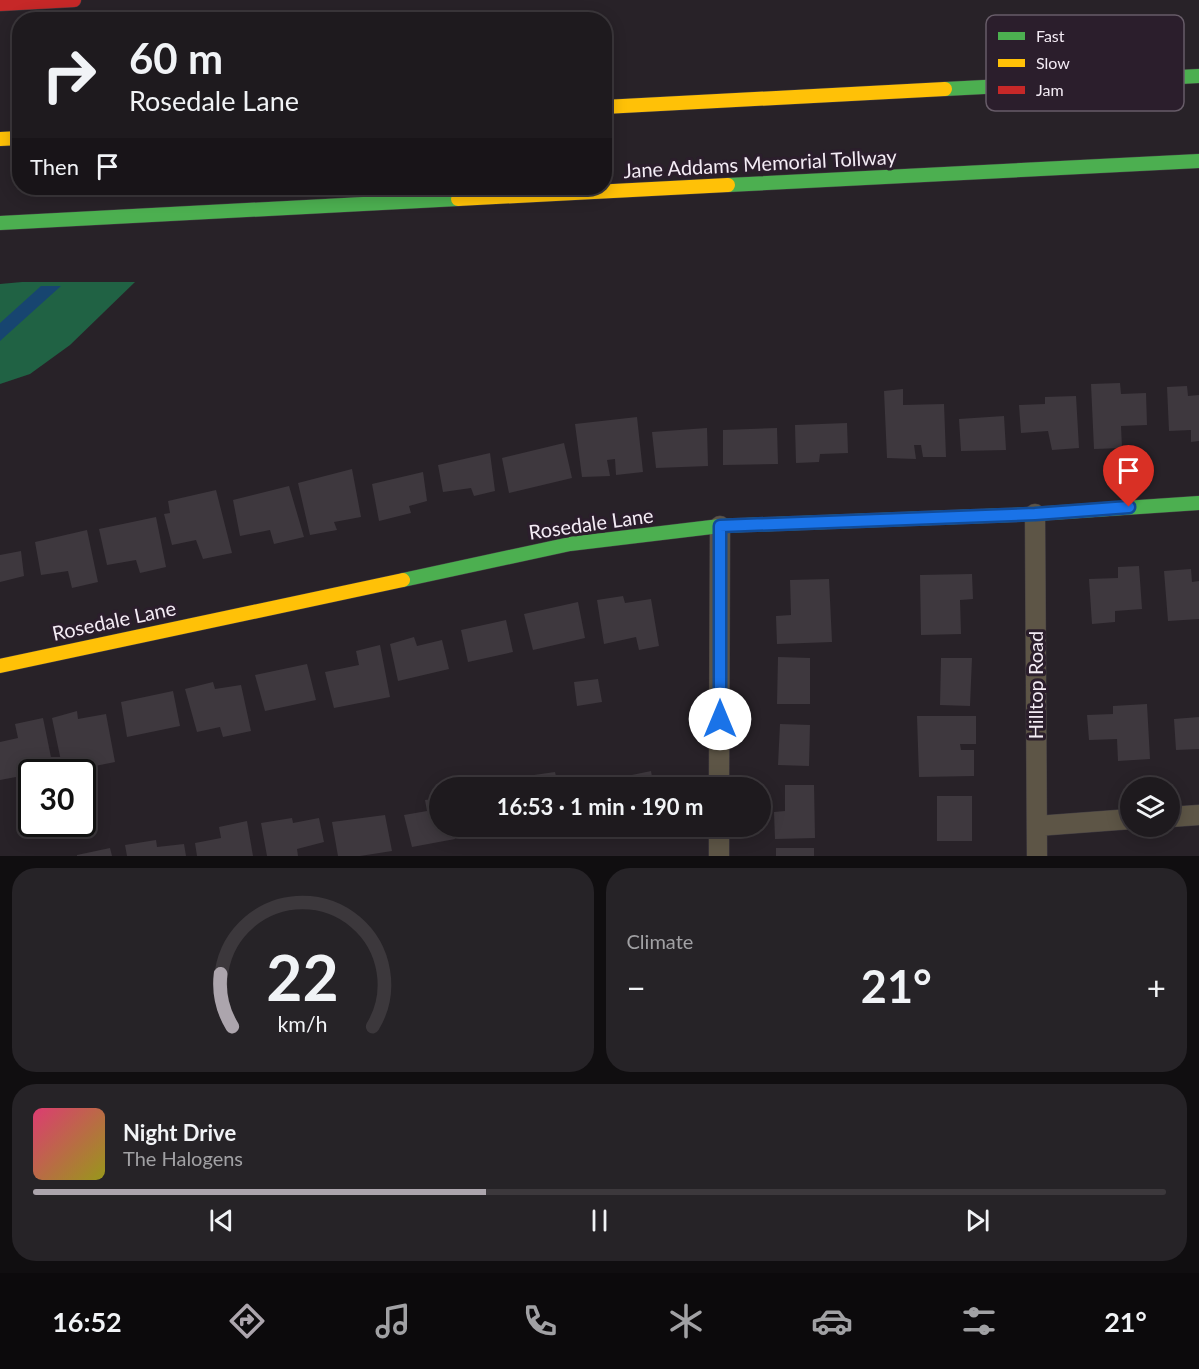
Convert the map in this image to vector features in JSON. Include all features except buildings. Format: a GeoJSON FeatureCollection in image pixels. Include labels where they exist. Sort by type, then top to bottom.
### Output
{"type":"FeatureCollection","features":[{"type":"Feature","properties":{"kind":"main road"},"geometry":{"type":"LineString","coordinates":[[0,4],[74,0]]}},
{"type":"Feature","properties":{"kind":"main road"},"geometry":{"type":"LineString","coordinates":[[1184,77],[1199,76]]}},
{"type":"Feature","properties":{"kind":"main road"},"geometry":{"type":"LineString","coordinates":[[612,107],[986,87]]}},
{"type":"Feature","properties":{"kind":"main road","name":"Jane Addams Memorial Tollway"},"geometry":{"type":"LineString","coordinates":[[612,191],[1199,161]]}},
{"type":"Feature","properties":{"kind":"main road","name":"Jane Addams Memorial Tollway"},"geometry":{"type":"LineString","coordinates":[[0,223],[541,195]]}},
{"type":"Feature","properties":{"kind":"main road","name":"Rosedale Lane"},"geometry":{"type":"LineString","coordinates":[[0,666],[570,544],[720,526],[1035,514],[1199,502]]}},
{"type":"Feature","properties":{"kind":"street","name":"Hilltop Road"},"geometry":{"type":"LineString","coordinates":[[1035,514],[1037,856]]}},
{"type":"Feature","properties":{"kind":"street"},"geometry":{"type":"LineString","coordinates":[[719,777],[720,526]]}},
{"type":"Feature","properties":{"kind":"street"},"geometry":{"type":"LineString","coordinates":[[1180,816],[1199,815]]}},
{"type":"Feature","properties":{"kind":"street"},"geometry":{"type":"LineString","coordinates":[[1037,825],[1120,820]]}},
{"type":"Feature","properties":{"kind":"street"},"geometry":{"type":"LineString","coordinates":[[719,837],[719,856]]}},
{"type":"Feature","properties":{"kind":"green space"},"geometry":{"type":"Polygon","coordinates":[[[135,282],[70,345],[30,374],[0,384],[0,284],[135,282]]]}},
{"type":"Feature","properties":{"kind":"water"},"geometry":{"type":"Polygon","coordinates":[[[41,286],[61,286],[0,341],[0,323],[41,286]]]}},
{"type":"Feature","properties":{"kind":"traffic: fast"},"geometry":{"type":"LineString","coordinates":[[1184,77],[1199,76]]}},
{"type":"Feature","properties":{"kind":"traffic: fast"},"geometry":{"type":"LineString","coordinates":[[945,89],[986,87]]}},
{"type":"Feature","properties":{"kind":"traffic: fast"},"geometry":{"type":"LineString","coordinates":[[728,185],[1199,161]]}},
{"type":"Feature","properties":{"kind":"traffic: fast"},"geometry":{"type":"LineString","coordinates":[[0,223],[458,199]]}},
{"type":"Feature","properties":{"kind":"traffic: fast"},"geometry":{"type":"LineString","coordinates":[[403,580],[570,544],[720,526],[1035,514],[1199,503]]}},
{"type":"Feature","properties":{"kind":"traffic: slow"},"geometry":{"type":"LineString","coordinates":[[612,107],[945,89]]}},
{"type":"Feature","properties":{"kind":"traffic: slow"},"geometry":{"type":"LineString","coordinates":[[0,139],[12,138]]}},
{"type":"Feature","properties":{"kind":"traffic: slow"},"geometry":{"type":"LineString","coordinates":[[612,191],[728,185]]}},
{"type":"Feature","properties":{"kind":"traffic: slow"},"geometry":{"type":"LineString","coordinates":[[458,199],[535,195]]}},
{"type":"Feature","properties":{"kind":"traffic: slow"},"geometry":{"type":"LineString","coordinates":[[0,666],[403,580]]}},
{"type":"Feature","properties":{"kind":"traffic: jam"},"geometry":{"type":"LineString","coordinates":[[0,4],[74,0]]}},
{"type":"Feature","properties":{"kind":"route"},"geometry":{"type":"LineString","coordinates":[[720,719],[720,526],[1035,514],[1129,507]]}}]}
